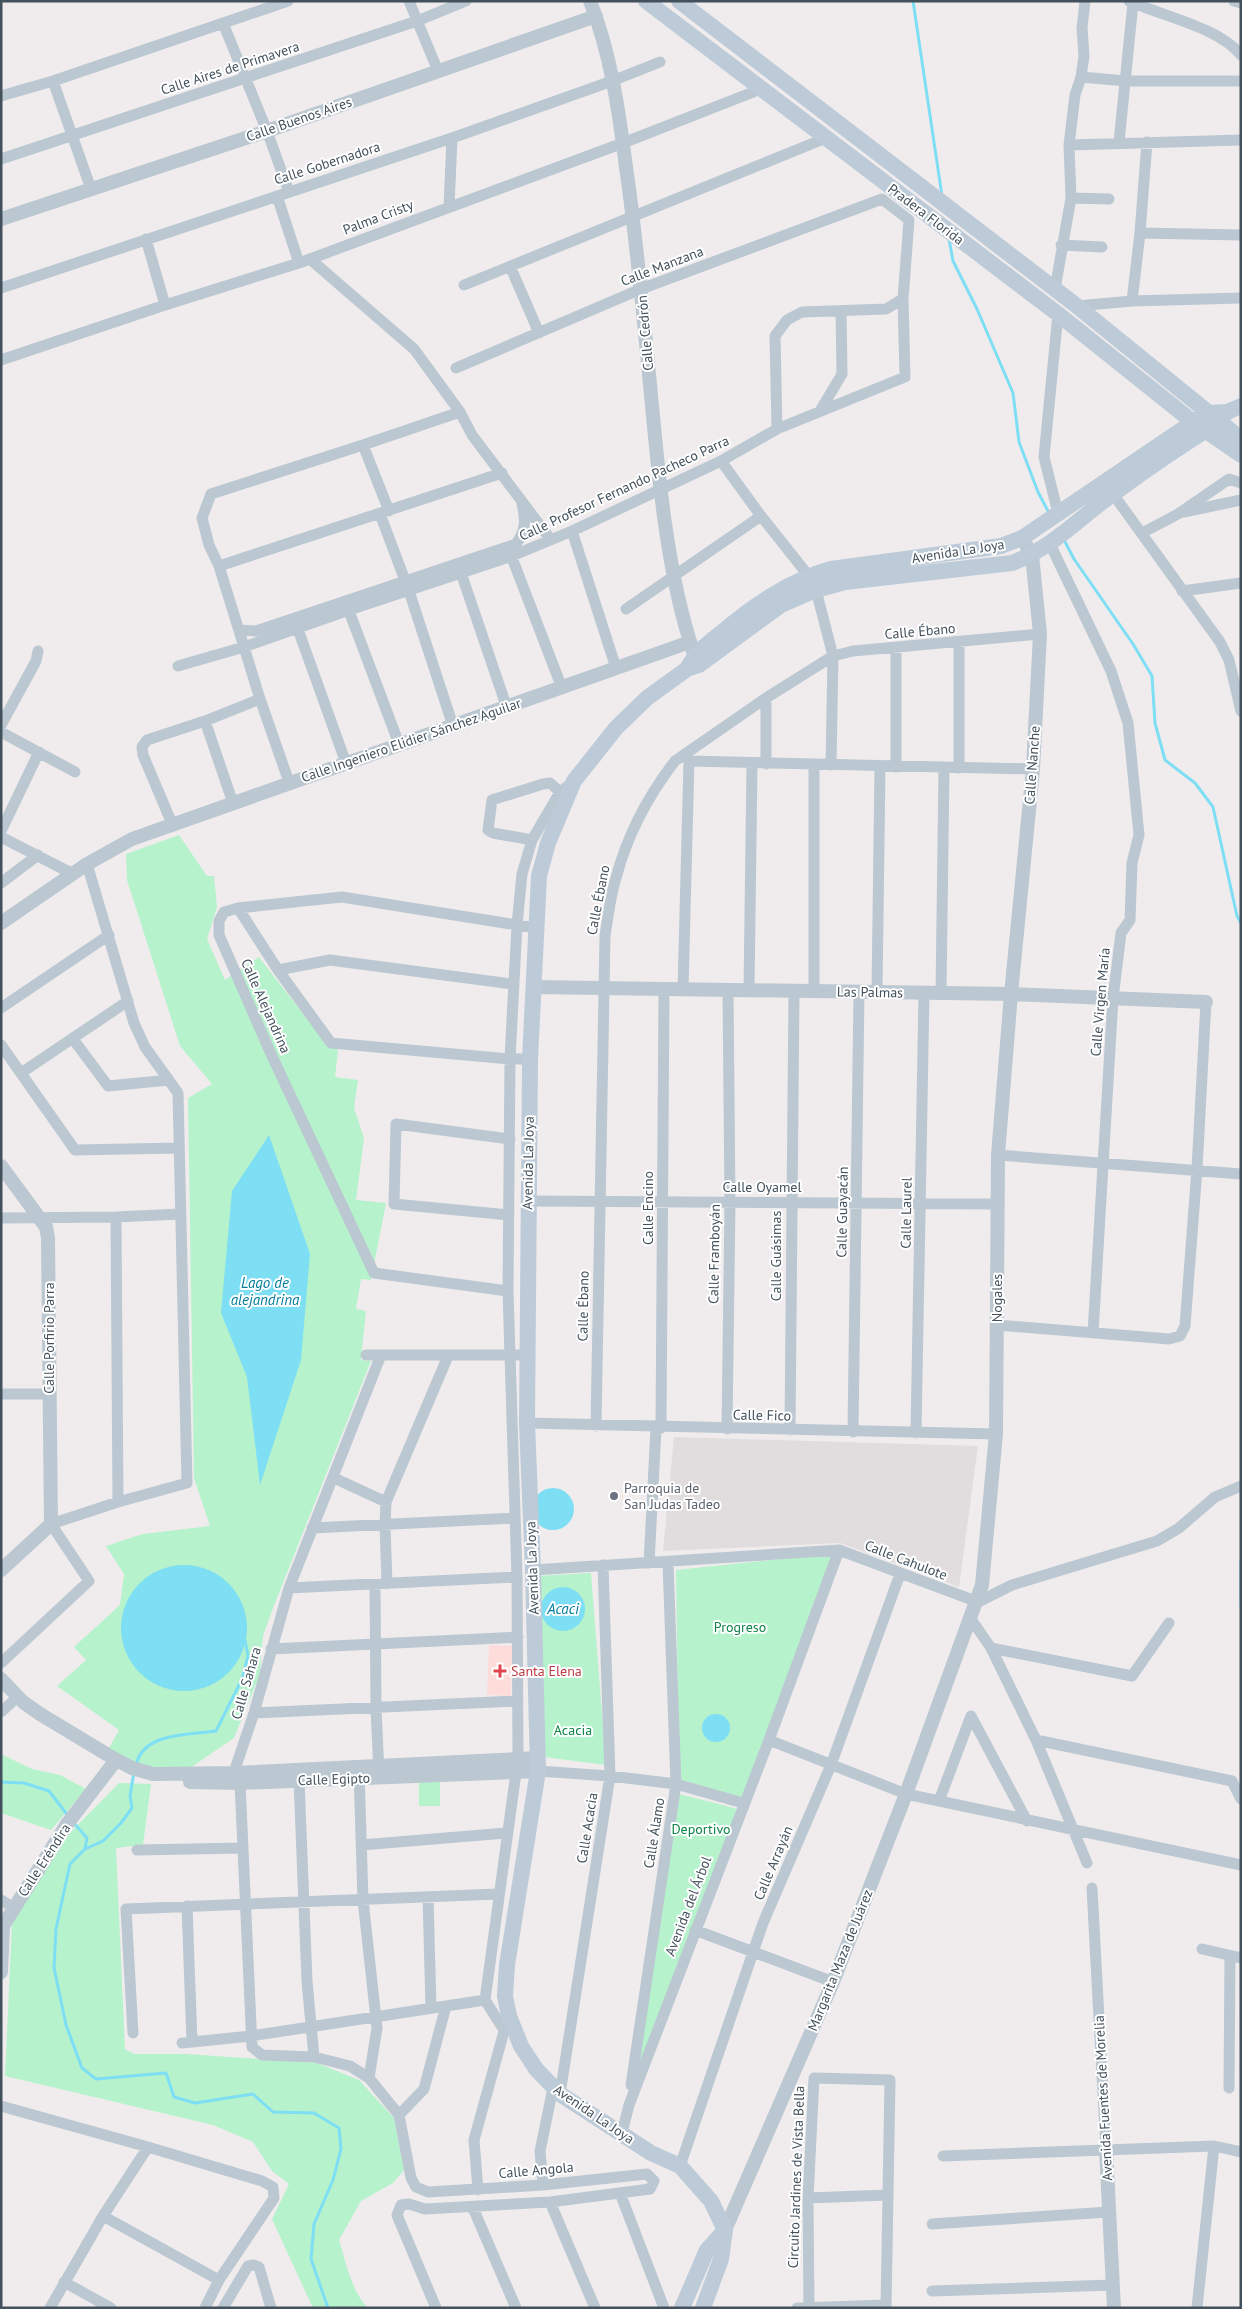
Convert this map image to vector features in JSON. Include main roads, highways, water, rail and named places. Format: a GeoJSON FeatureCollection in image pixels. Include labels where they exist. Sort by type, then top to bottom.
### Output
{"type":"FeatureCollection","features":[{"type":"Feature","properties":{"kind":"main road","name":"Pradera Florida"},"geometry":{"type":"LineString","coordinates":[[646,1],[1058,314],[1215,418]]}},
{"type":"Feature","properties":{"kind":"main road","name":"Pradera Florida"},"geometry":{"type":"LineString","coordinates":[[679,1],[1077,306],[1215,418]]}},
{"type":"Feature","properties":{"kind":"main road"},"geometry":{"type":"LineString","coordinates":[[1215,418],[1241,439]]}},
{"type":"Feature","properties":{"kind":"main road"},"geometry":{"type":"LineString","coordinates":[[1215,418],[1241,455]]}},
{"type":"Feature","properties":{"kind":"main road","name":"Avenida La Joya"},"geometry":{"type":"LineString","coordinates":[[693,658],[781,605],[816,590],[845,582],[1012,563],[1032,555],[1058,538],[1113,494],[1215,418]]}},
{"type":"Feature","properties":{"kind":"main road","name":"Avenida La Joya"},"geometry":{"type":"LineString","coordinates":[[725,2230],[711,2200],[680,2166],[651,2153],[556,2091],[536,2069],[506,2023],[507,1965],[538,1764],[533,1570],[526,1423],[530,1059],[539,876],[548,843],[574,780],[616,728],[751,608],[808,576],[831,569],[1002,546],[1022,538],[1054,516],[1215,418]]}},
{"type":"Feature","properties":{"kind":"main road"},"geometry":{"type":"LineString","coordinates":[[703,2308],[721,2259],[725,2230]]}},
{"type":"Feature","properties":{"kind":"main road","name":"Margarita Maza de Juárez"},"geometry":{"type":"LineString","coordinates":[[682,2308],[707,2250],[725,2230]]}},
{"type":"Feature","properties":{"kind":"water","name":"Lago de alejandrina"},"geometry":{"type":"Polygon","coordinates":[[[269,1135],[310,1254],[301,1360],[260,1485],[247,1377],[221,1313],[232,1191],[269,1135]]]}},
{"type":"Feature","properties":{"kind":"water"},"geometry":{"type":"Polygon","coordinates":[[[553,1488],[568,1494],[574,1509],[568,1524],[553,1530],[538,1524],[532,1509],[538,1494],[553,1488]]]}},
{"type":"Feature","properties":{"kind":"water"},"geometry":{"type":"Polygon","coordinates":[[[184,1565],[208,1570],[219,1575],[229,1583],[237,1593],[242,1604],[247,1628],[242,1652],[237,1663],[229,1673],[219,1681],[208,1686],[184,1691],[160,1686],[149,1681],[139,1673],[131,1663],[126,1652],[121,1628],[126,1604],[131,1593],[139,1583],[149,1575],[160,1570],[184,1565]]]}},
{"type":"Feature","properties":{"kind":"water","name":"Acaci"},"geometry":{"type":"Polygon","coordinates":[[[563,1587],[575,1591],[581,1597],[585,1609],[581,1621],[575,1627],[563,1631],[551,1627],[545,1621],[541,1609],[545,1597],[551,1591],[563,1587]]]}},
{"type":"Feature","properties":{"kind":"water"},"geometry":{"type":"Polygon","coordinates":[[[716,1714],[726,1718],[730,1728],[726,1738],[716,1742],[706,1738],[702,1728],[706,1718],[716,1714]]]}},
{"type":"Feature","properties":{"kind":"waterway"},"geometry":{"type":"LineString","coordinates":[[913,1],[942,196]]}},
{"type":"Feature","properties":{"kind":"waterway"},"geometry":{"type":"LineString","coordinates":[[949,239],[953,261],[977,309],[1013,393],[1019,442],[1038,492],[1049,513]]}},
{"type":"Feature","properties":{"kind":"waterway"},"geometry":{"type":"LineString","coordinates":[[1063,538],[1074,559],[1133,644],[1152,676],[1155,723],[1165,760],[1195,783],[1213,807],[1237,916],[1241,923]]}},
{"type":"Feature","properties":{"kind":"waterway"},"geometry":{"type":"LineString","coordinates":[[1241,1560],[1241,1606]]}},
{"type":"Feature","properties":{"kind":"waterway"},"geometry":{"type":"LineString","coordinates":[[136,1766],[140,1755],[147,1747],[157,1741],[168,1737],[216,1731],[242,1679],[248,1656],[245,1640]]}},
{"type":"Feature","properties":{"kind":"waterway"},"geometry":{"type":"LineString","coordinates":[[134,1772],[130,1796],[132,1808],[121,1823],[103,1841],[85,1849],[70,1864],[56,1929],[54,1968],[66,2025],[82,2068],[96,2079],[166,2073],[174,2097],[195,2103],[253,2094],[273,2112],[314,2113],[339,2128],[341,2149],[333,2180],[314,2224],[311,2259],[328,2308]]}},
{"type":"Feature","properties":{"kind":"waterway"},"geometry":{"type":"LineString","coordinates":[[1,1782],[24,1783],[49,1791],[69,1817]]}},
{"type":"Feature","properties":{"kind":"waterway"},"geometry":{"type":"LineString","coordinates":[[73,1822],[87,1838],[85,1849]]}},
{"type":"Feature","properties":{"kind":"place","name":"Parroquia de San Judas Tadeo"},"geometry":{"type":"Point","coordinates":[614,1496]}},
{"type":"Feature","properties":{"kind":"place","name":"Santa Elena"},"geometry":{"type":"Point","coordinates":[500,1671]}},
{"type":"Feature","properties":{"kind":"park label","name":"Progreso"},"geometry":{"type":"Point","coordinates":[740,1627]}},
{"type":"Feature","properties":{"kind":"park label","name":"Acacia"},"geometry":{"type":"Point","coordinates":[573,1730]}},
{"type":"Feature","properties":{"kind":"park label","name":"Deportivo"},"geometry":{"type":"Point","coordinates":[701,1829]}}]}
